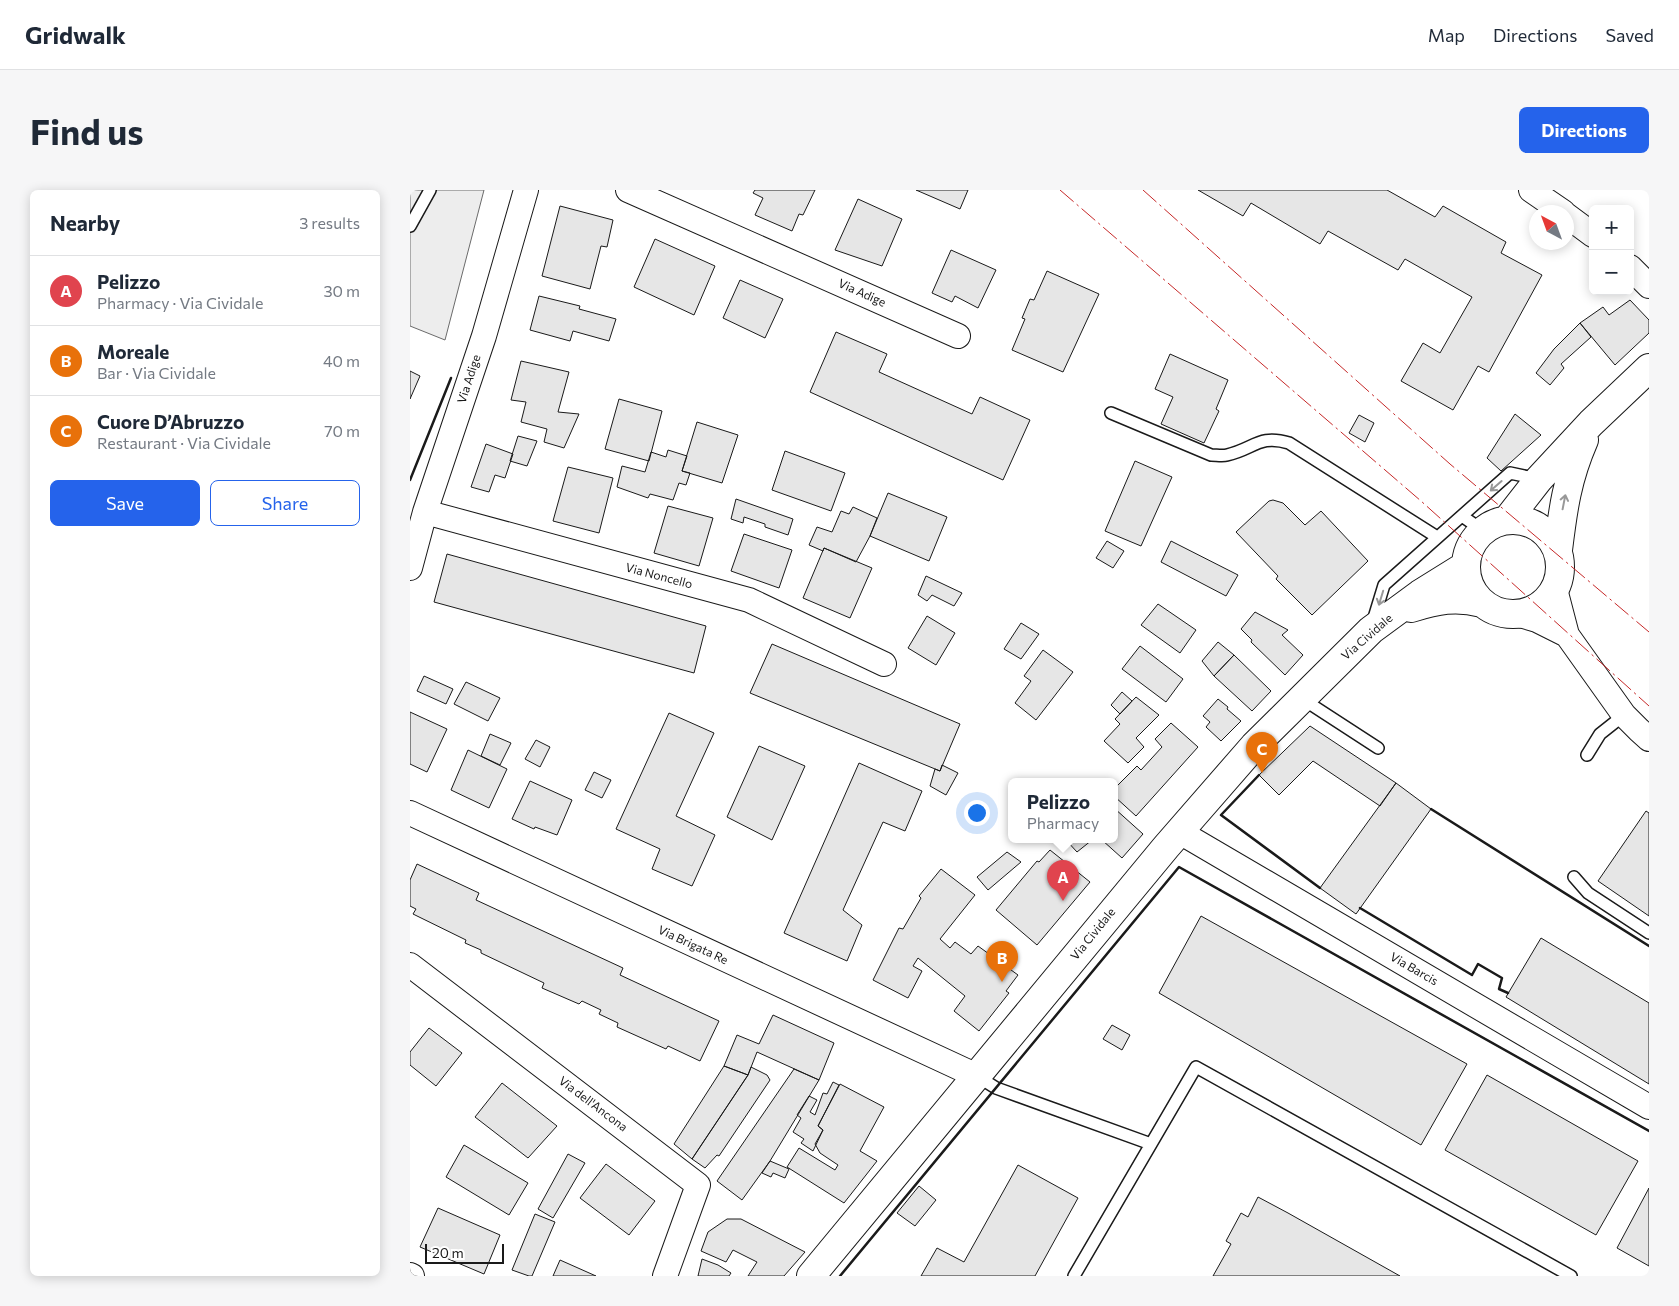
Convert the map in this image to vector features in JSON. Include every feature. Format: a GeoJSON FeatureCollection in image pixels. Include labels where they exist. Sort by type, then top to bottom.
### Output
{"type":"FeatureCollection","features":[{"type":"Feature","properties":{"kind":"main road","name":"Via Cividale"},"geometry":{"type":"LineString","coordinates":[[1507,520],[1539,479],[1591,423],[1649,368]]}},
{"type":"Feature","properties":{"kind":"main road","name":"Via Cividale"},"geometry":{"type":"LineString","coordinates":[[1396,612],[1442,601],[1465,599],[1482,603],[1493,610],[1505,614],[1517,614],[1533,610],[1546,602],[1555,589],[1560,576],[1561,563],[1558,550],[1563,507],[1570,474],[1591,423]]}},
{"type":"Feature","properties":{"kind":"main road"},"geometry":{"type":"LineString","coordinates":[[1482,603],[1473,593],[1467,580],[1466,566],[1468,553],[1474,541],[1472,523],[1494,523],[1520,519],[1543,529],[1552,539],[1558,550]]}},
{"type":"Feature","properties":{"kind":"main road","name":"Via Cividale"},"geometry":{"type":"LineString","coordinates":[[811,1276],[1178,831],[1254,746],[1371,630],[1420,594],[1466,566]]}},
{"type":"Feature","properties":{"kind":"street","name":"Via Adige"},"geometry":{"type":"LineString","coordinates":[[410,568],[425,512],[484,336],[526,190]]}},
{"type":"Feature","properties":{"kind":"street","name":"Via Adige"},"geometry":{"type":"LineString","coordinates":[[628,190],[958,336]]}},
{"type":"Feature","properties":{"kind":"street"},"geometry":{"type":"LineString","coordinates":[[1531,190],[1553,205]]}},
{"type":"Feature","properties":{"kind":"street"},"geometry":{"type":"LineString","coordinates":[[1574,221],[1589,232]]}},
{"type":"Feature","properties":{"kind":"street"},"geometry":{"type":"LineString","coordinates":[[1634,271],[1649,286]]}},
{"type":"Feature","properties":{"kind":"street","name":"Via Noncello"},"geometry":{"type":"LineString","coordinates":[[425,512],[749,600],[884,664]]}},
{"type":"Feature","properties":{"kind":"street"},"geometry":{"type":"LineString","coordinates":[[1555,589],[1567,635],[1624,714],[1649,739]]}},
{"type":"Feature","properties":{"kind":"street"},"geometry":{"type":"LineString","coordinates":[[1517,614],[1537,620],[1567,635]]}},
{"type":"Feature","properties":{"kind":"street","name":"Via Brigata Re"},"geometry":{"type":"LineString","coordinates":[[410,813],[977,1076]]}},
{"type":"Feature","properties":{"kind":"street","name":"Via Barcis"},"geometry":{"type":"LineString","coordinates":[[1178,831],[1649,1107]]}},
{"type":"Feature","properties":{"kind":"street","name":"Via dell'Ancona"},"geometry":{"type":"LineString","coordinates":[[410,965],[698,1185],[665,1276]]}},
{"type":"Feature","properties":{"kind":"lane"},"geometry":{"type":"LineString","coordinates":[[410,226],[430,190]]}},
{"type":"Feature","properties":{"kind":"lane"},"geometry":{"type":"LineString","coordinates":[[1111,413],[1211,455],[1226,456],[1262,441],[1276,440],[1289,443],[1437,537]]}},
{"type":"Feature","properties":{"kind":"lane"},"geometry":{"type":"LineString","coordinates":[[1371,630],[1384,585],[1437,537],[1472,523],[1510,473],[1539,479]]}},
{"type":"Feature","properties":{"kind":"lane"},"geometry":{"type":"LineString","coordinates":[[1302,698],[1378,748]]}},
{"type":"Feature","properties":{"kind":"lane"},"geometry":{"type":"LineString","coordinates":[[1587,755],[1600,734],[1624,714]]}},
{"type":"Feature","properties":{"kind":"lane"},"geometry":{"type":"LineString","coordinates":[[1574,877],[1588,893],[1649,933]]}},
{"type":"Feature","properties":{"kind":"lane"},"geometry":{"type":"LineString","coordinates":[[1074,1276],[1196,1067],[1570,1276]]}},
{"type":"Feature","properties":{"kind":"lane"},"geometry":{"type":"LineString","coordinates":[[977,1076],[996,1088],[1152,1144]]}},
{"type":"Feature","properties":{"kind":"shaded area"},"geometry":{"type":"Polygon","coordinates":[[[410,190],[484,190],[445,340],[410,326],[410,190]]]}},
{"type":"Feature","properties":{"kind":"building"},"geometry":{"type":"Polygon","coordinates":[[[755,190],[815,190],[803,215],[799,214],[792,231],[755,215],[763,198],[753,193],[755,190]]]}},
{"type":"Feature","properties":{"kind":"building"},"geometry":{"type":"Polygon","coordinates":[[[916,190],[968,190],[960,209],[916,190]]]}},
{"type":"Feature","properties":{"kind":"building"},"geometry":{"type":"Polygon","coordinates":[[[1198,190],[1387,190],[1435,217],[1443,206],[1506,242],[1501,253],[1542,275],[1489,372],[1478,366],[1453,410],[1401,381],[1423,343],[1440,353],[1472,297],[1405,259],[1398,270],[1328,231],[1320,244],[1251,203],[1243,216],[1198,190]]]}},
{"type":"Feature","properties":{"kind":"building"},"geometry":{"type":"Polygon","coordinates":[[[858,199],[902,219],[882,266],[835,250],[858,199]]]}},
{"type":"Feature","properties":{"kind":"building"},"geometry":{"type":"Polygon","coordinates":[[[560,206],[613,220],[607,247],[601,246],[590,289],[542,276],[560,206]]]}},
{"type":"Feature","properties":{"kind":"building"},"geometry":{"type":"Polygon","coordinates":[[[655,239],[715,266],[694,315],[634,287],[655,239]]]}},
{"type":"Feature","properties":{"kind":"building"},"geometry":{"type":"Polygon","coordinates":[[[951,250],[996,270],[978,308],[955,296],[952,302],[932,293],[951,250]]]}},
{"type":"Feature","properties":{"kind":"building"},"geometry":{"type":"Polygon","coordinates":[[[1047,271],[1099,294],[1063,372],[1012,350],[1025,319],[1022,318],[1030,299],[1034,300],[1047,271]]]}},
{"type":"Feature","properties":{"kind":"building"},"geometry":{"type":"Polygon","coordinates":[[[740,280],[783,299],[765,338],[723,318],[740,280]]]}},
{"type":"Feature","properties":{"kind":"building"},"geometry":{"type":"Polygon","coordinates":[[[539,296],[580,306],[579,309],[616,319],[609,341],[573,331],[570,341],[530,330],[539,296]]]}},
{"type":"Feature","properties":{"kind":"building"},"geometry":{"type":"Polygon","coordinates":[[[1630,300],[1649,320],[1649,333],[1615,365],[1580,323],[1603,307],[1609,315],[1630,300]]]}},
{"type":"Feature","properties":{"kind":"building"},"geometry":{"type":"Polygon","coordinates":[[[1580,323],[1591,337],[1561,364],[1564,368],[1550,385],[1536,373],[1554,349],[1580,323]]]}},
{"type":"Feature","properties":{"kind":"building"},"geometry":{"type":"Polygon","coordinates":[[[836,332],[887,354],[879,372],[972,414],[980,397],[1030,420],[1003,480],[810,392],[836,332]]]}},
{"type":"Feature","properties":{"kind":"building"},"geometry":{"type":"Polygon","coordinates":[[[1170,354],[1228,380],[1216,409],[1219,411],[1204,443],[1161,424],[1173,397],[1155,389],[1170,354]]]}},
{"type":"Feature","properties":{"kind":"building"},"geometry":{"type":"Polygon","coordinates":[[[521,361],[569,372],[558,412],[579,414],[564,448],[544,442],[547,429],[521,422],[526,402],[511,400],[521,361]]]}},
{"type":"Feature","properties":{"kind":"building"},"geometry":{"type":"Polygon","coordinates":[[[410,371],[420,376],[410,399],[410,371]]]}},
{"type":"Feature","properties":{"kind":"building"},"geometry":{"type":"Polygon","coordinates":[[[619,399],[662,411],[649,461],[605,449],[619,399]]]}},
{"type":"Feature","properties":{"kind":"building"},"geometry":{"type":"Polygon","coordinates":[[[1515,414],[1541,435],[1501,471],[1487,458],[1515,414]]]}},
{"type":"Feature","properties":{"kind":"building"},"geometry":{"type":"Polygon","coordinates":[[[1359,415],[1374,423],[1365,442],[1349,433],[1359,415]]]}},
{"type":"Feature","properties":{"kind":"building"},"geometry":{"type":"Polygon","coordinates":[[[697,422],[738,435],[722,483],[682,471],[697,422]]]}},
{"type":"Feature","properties":{"kind":"building"},"geometry":{"type":"Polygon","coordinates":[[[518,436],[537,441],[527,466],[510,461],[518,436]]]}},
{"type":"Feature","properties":{"kind":"building"},"geometry":{"type":"Polygon","coordinates":[[[486,444],[513,454],[505,478],[495,475],[489,492],[471,487],[486,444]]]}},
{"type":"Feature","properties":{"kind":"building"},"geometry":{"type":"Polygon","coordinates":[[[668,450],[687,456],[682,471],[690,473],[686,485],[679,483],[673,500],[650,494],[648,498],[617,487],[622,466],[645,472],[651,452],[666,457],[668,450]]]}},
{"type":"Feature","properties":{"kind":"building"},"geometry":{"type":"Polygon","coordinates":[[[785,451],[845,473],[831,511],[772,490],[785,451]]]}},
{"type":"Feature","properties":{"kind":"building"},"geometry":{"type":"Polygon","coordinates":[[[1135,461],[1172,477],[1141,546],[1105,531],[1135,461]]]}},
{"type":"Feature","properties":{"kind":"building"},"geometry":{"type":"Polygon","coordinates":[[[568,467],[613,478],[599,533],[553,521],[568,467]]]}},
{"type":"Feature","properties":{"kind":"building"},"geometry":{"type":"Polygon","coordinates":[[[888,493],[947,517],[929,561],[870,536],[888,493]]]}},
{"type":"Feature","properties":{"kind":"building"},"geometry":{"type":"Polygon","coordinates":[[[736,499],[793,519],[788,535],[744,517],[743,523],[731,519],[736,499]]]}},
{"type":"Feature","properties":{"kind":"building"},"geometry":{"type":"Polygon","coordinates":[[[1273,500],[1283,503],[1305,525],[1321,511],[1368,561],[1312,615],[1276,579],[1278,576],[1236,532],[1269,501],[1273,500]]]}},
{"type":"Feature","properties":{"kind":"building"},"geometry":{"type":"Polygon","coordinates":[[[668,506],[713,518],[699,566],[654,553],[668,506]]]}},
{"type":"Feature","properties":{"kind":"building"},"geometry":{"type":"Polygon","coordinates":[[[853,507],[877,518],[856,562],[824,548],[823,551],[809,545],[817,527],[832,532],[841,511],[849,514],[853,507]]]}},
{"type":"Feature","properties":{"kind":"building"},"geometry":{"type":"Polygon","coordinates":[[[744,534],[792,550],[779,588],[731,571],[744,534]]]}},
{"type":"Feature","properties":{"kind":"building"},"geometry":{"type":"Polygon","coordinates":[[[1107,541],[1124,551],[1113,568],[1096,558],[1107,541]]]}},
{"type":"Feature","properties":{"kind":"building"},"geometry":{"type":"Polygon","coordinates":[[[1171,541],[1238,575],[1226,596],[1161,562],[1171,541]]]}},
{"type":"Feature","properties":{"kind":"building"},"geometry":{"type":"Polygon","coordinates":[[[824,548],[872,568],[850,618],[803,598],[824,548]]]}},
{"type":"Feature","properties":{"kind":"building"},"geometry":{"type":"Polygon","coordinates":[[[447,554],[706,626],[694,673],[434,602],[447,554]]]}},
{"type":"Feature","properties":{"kind":"building"},"geometry":{"type":"Polygon","coordinates":[[[926,576],[962,593],[954,606],[932,595],[927,601],[918,595],[926,576]]]}},
{"type":"Feature","properties":{"kind":"building"},"geometry":{"type":"Polygon","coordinates":[[[1158,604],[1196,630],[1180,653],[1141,625],[1158,604]]]}},
{"type":"Feature","properties":{"kind":"building"},"geometry":{"type":"Polygon","coordinates":[[[1255,612],[1288,630],[1282,635],[1303,655],[1285,675],[1251,642],[1252,640],[1241,629],[1255,612]]]}},
{"type":"Feature","properties":{"kind":"building"},"geometry":{"type":"Polygon","coordinates":[[[927,616],[955,633],[936,665],[908,648],[927,616]]]}},
{"type":"Feature","properties":{"kind":"building"},"geometry":{"type":"Polygon","coordinates":[[[1021,623],[1039,634],[1021,659],[1004,649],[1021,623]]]}},
{"type":"Feature","properties":{"kind":"building"},"geometry":{"type":"Polygon","coordinates":[[[1218,642],[1234,655],[1214,676],[1202,661],[1218,642]]]}},
{"type":"Feature","properties":{"kind":"building"},"geometry":{"type":"Polygon","coordinates":[[[772,644],[960,724],[940,771],[750,693],[772,644]]]}},
{"type":"Feature","properties":{"kind":"building"},"geometry":{"type":"Polygon","coordinates":[[[1140,646],[1183,679],[1166,702],[1122,669],[1140,646]]]}},
{"type":"Feature","properties":{"kind":"building"},"geometry":{"type":"Polygon","coordinates":[[[1043,650],[1073,672],[1036,720],[1015,703],[1031,681],[1024,676],[1043,650]]]}},
{"type":"Feature","properties":{"kind":"building"},"geometry":{"type":"Polygon","coordinates":[[[1234,655],[1271,691],[1252,711],[1214,676],[1234,655]]]}},
{"type":"Feature","properties":{"kind":"building"},"geometry":{"type":"Polygon","coordinates":[[[424,676],[453,689],[446,704],[417,691],[424,676]]]}},
{"type":"Feature","properties":{"kind":"building"},"geometry":{"type":"Polygon","coordinates":[[[466,682],[500,698],[488,721],[454,704],[466,682]]]}},
{"type":"Feature","properties":{"kind":"building"},"geometry":{"type":"Polygon","coordinates":[[[1122,692],[1132,701],[1120,714],[1111,705],[1122,692]]]}},
{"type":"Feature","properties":{"kind":"building"},"geometry":{"type":"Polygon","coordinates":[[[1136,697],[1159,715],[1136,738],[1144,747],[1128,763],[1104,741],[1120,724],[1115,719],[1136,697]]]}},
{"type":"Feature","properties":{"kind":"building"},"geometry":{"type":"Polygon","coordinates":[[[1218,699],[1241,721],[1221,741],[1206,727],[1210,722],[1203,716],[1218,699]]]}},
{"type":"Feature","properties":{"kind":"building"},"geometry":{"type":"Polygon","coordinates":[[[410,712],[447,729],[427,772],[410,764],[410,712]]]}},
{"type":"Feature","properties":{"kind":"building"},"geometry":{"type":"Polygon","coordinates":[[[669,713],[714,733],[676,816],[715,835],[692,886],[652,869],[660,849],[616,829],[669,713]]]}},
{"type":"Feature","properties":{"kind":"building"},"geometry":{"type":"Polygon","coordinates":[[[1171,723],[1198,747],[1136,816],[1118,800],[1118,785],[1137,766],[1141,770],[1162,747],[1155,739],[1171,723]]]}},
{"type":"Feature","properties":{"kind":"building"},"geometry":{"type":"Polygon","coordinates":[[[1310,726],[1396,783],[1380,806],[1313,761],[1279,795],[1259,775],[1310,726]]]}},
{"type":"Feature","properties":{"kind":"building"},"geometry":{"type":"Polygon","coordinates":[[[490,734],[511,743],[500,765],[481,756],[490,734]]]}},
{"type":"Feature","properties":{"kind":"building"},"geometry":{"type":"Polygon","coordinates":[[[536,740],[550,747],[540,767],[525,759],[536,740]]]}},
{"type":"Feature","properties":{"kind":"building"},"geometry":{"type":"Polygon","coordinates":[[[759,746],[805,766],[772,840],[727,817],[759,746]]]}},
{"type":"Feature","properties":{"kind":"building"},"geometry":{"type":"Polygon","coordinates":[[[468,750],[507,769],[489,808],[451,790],[468,750]]]}},
{"type":"Feature","properties":{"kind":"building"},"geometry":{"type":"Polygon","coordinates":[[[859,763],[922,791],[905,831],[883,822],[843,910],[862,925],[847,961],[784,933],[859,763]]]}},
{"type":"Feature","properties":{"kind":"building"},"geometry":{"type":"Polygon","coordinates":[[[942,765],[958,773],[946,795],[930,786],[935,769],[940,771],[942,765]]]}},
{"type":"Feature","properties":{"kind":"building"},"geometry":{"type":"Polygon","coordinates":[[[594,772],[611,780],[602,798],[585,790],[594,772]]]}},
{"type":"Feature","properties":{"kind":"building"},"geometry":{"type":"Polygon","coordinates":[[[530,781],[572,800],[557,835],[535,827],[534,829],[512,819],[530,781]]]}},
{"type":"Feature","properties":{"kind":"building"},"geometry":{"type":"Polygon","coordinates":[[[1396,783],[1431,809],[1356,914],[1320,888],[1396,783]]]}},
{"type":"Feature","properties":{"kind":"building"},"geometry":{"type":"Polygon","coordinates":[[[1646,811],[1649,813],[1649,916],[1598,881],[1646,811]]]}},
{"type":"Feature","properties":{"kind":"building"},"geometry":{"type":"Polygon","coordinates":[[[1118,812],[1143,834],[1122,858],[1105,843],[1118,843],[1118,812]]]}},
{"type":"Feature","properties":{"kind":"building"},"geometry":{"type":"Polygon","coordinates":[[[1069,843],[1088,843],[1077,852],[1069,843]]]}},
{"type":"Feature","properties":{"kind":"building"},"geometry":{"type":"Polygon","coordinates":[[[1050,850],[1090,882],[1037,945],[996,910],[1037,861],[1039,862],[1050,850]]]}},
{"type":"Feature","properties":{"kind":"building"},"geometry":{"type":"Polygon","coordinates":[[[1007,852],[1021,862],[988,890],[977,877],[1007,852]]]}},
{"type":"Feature","properties":{"kind":"building"},"geometry":{"type":"Polygon","coordinates":[[[417,864],[479,893],[476,900],[623,968],[620,975],[719,1021],[700,1061],[668,1046],[666,1049],[617,1027],[618,1023],[599,1014],[601,1010],[582,1001],[579,1004],[542,988],[544,983],[481,953],[481,950],[465,943],[466,940],[413,914],[416,909],[410,906],[410,880],[417,864]]]}},
{"type":"Feature","properties":{"kind":"building"},"geometry":{"type":"Polygon","coordinates":[[[941,869],[975,895],[940,939],[950,948],[955,942],[971,954],[978,946],[1018,975],[1006,991],[1009,993],[979,1031],[954,1011],[965,996],[918,958],[913,966],[922,971],[908,998],[873,980],[899,928],[903,929],[921,898],[919,896],[941,869]]]}},
{"type":"Feature","properties":{"kind":"building"},"geometry":{"type":"Polygon","coordinates":[[[1201,916],[1467,1064],[1421,1145],[1159,993],[1201,916]]]}},
{"type":"Feature","properties":{"kind":"building"},"geometry":{"type":"Polygon","coordinates":[[[1541,938],[1649,1003],[1649,1084],[1506,997],[1541,938]]]}},
{"type":"Feature","properties":{"kind":"building"},"geometry":{"type":"Polygon","coordinates":[[[773,1015],[834,1043],[819,1080],[757,1052],[748,1075],[724,1066],[737,1035],[759,1044],[773,1015]]]}},
{"type":"Feature","properties":{"kind":"building"},"geometry":{"type":"Polygon","coordinates":[[[1112,1025],[1130,1035],[1122,1050],[1103,1039],[1112,1025]]]}},
{"type":"Feature","properties":{"kind":"building"},"geometry":{"type":"Polygon","coordinates":[[[429,1028],[462,1053],[436,1086],[410,1065],[410,1052],[429,1028]]]}},
{"type":"Feature","properties":{"kind":"building"},"geometry":{"type":"Polygon","coordinates":[[[724,1066],[748,1075],[692,1159],[674,1144],[724,1066]]]}},
{"type":"Feature","properties":{"kind":"building"},"geometry":{"type":"Polygon","coordinates":[[[751,1067],[767,1075],[770,1080],[719,1156],[717,1155],[705,1168],[692,1159],[748,1075],[751,1067]]]}},
{"type":"Feature","properties":{"kind":"building"},"geometry":{"type":"Polygon","coordinates":[[[794,1069],[819,1080],[770,1161],[742,1200],[717,1181],[794,1069]]]}},
{"type":"Feature","properties":{"kind":"building"},"geometry":{"type":"Polygon","coordinates":[[[1487,1075],[1638,1161],[1596,1235],[1445,1150],[1487,1075]]]}},
{"type":"Feature","properties":{"kind":"building"},"geometry":{"type":"Polygon","coordinates":[[[833,1082],[839,1085],[818,1126],[823,1130],[813,1151],[801,1143],[804,1139],[793,1132],[801,1118],[797,1115],[809,1096],[817,1100],[810,1112],[815,1115],[823,1093],[827,1094],[833,1082]]]}},
{"type":"Feature","properties":{"kind":"building"},"geometry":{"type":"Polygon","coordinates":[[[502,1083],[557,1126],[528,1158],[475,1117],[502,1083]]]}},
{"type":"Feature","properties":{"kind":"building"},"geometry":{"type":"Polygon","coordinates":[[[840,1084],[884,1107],[860,1151],[877,1161],[844,1203],[787,1167],[799,1148],[835,1170],[838,1165],[820,1153],[815,1144],[823,1130],[818,1126],[840,1084]]]}},
{"type":"Feature","properties":{"kind":"building"},"geometry":{"type":"Polygon","coordinates":[[[464,1145],[528,1183],[509,1215],[446,1177],[464,1145]]]}},
{"type":"Feature","properties":{"kind":"building"},"geometry":{"type":"Polygon","coordinates":[[[568,1154],[585,1163],[553,1218],[538,1209],[568,1154]]]}},
{"type":"Feature","properties":{"kind":"building"},"geometry":{"type":"Polygon","coordinates":[[[770,1161],[789,1169],[785,1178],[773,1173],[771,1177],[762,1173],[770,1161]]]}},
{"type":"Feature","properties":{"kind":"building"},"geometry":{"type":"Polygon","coordinates":[[[606,1164],[655,1201],[629,1235],[580,1198],[606,1164]]]}},
{"type":"Feature","properties":{"kind":"building"},"geometry":{"type":"Polygon","coordinates":[[[1018,1165],[1078,1198],[1035,1276],[921,1276],[937,1248],[964,1262],[1018,1165]]]}},
{"type":"Feature","properties":{"kind":"building"},"geometry":{"type":"Polygon","coordinates":[[[919,1186],[936,1200],[915,1226],[897,1213],[919,1186]]]}},
{"type":"Feature","properties":{"kind":"building"},"geometry":{"type":"Polygon","coordinates":[[[1649,1188],[1649,1266],[1617,1248],[1649,1188]]]}},
{"type":"Feature","properties":{"kind":"building"},"geometry":{"type":"Polygon","coordinates":[[[1258,1197],[1400,1276],[1213,1276],[1231,1244],[1226,1241],[1241,1213],[1248,1217],[1258,1197]]]}},
{"type":"Feature","properties":{"kind":"building"},"geometry":{"type":"Polygon","coordinates":[[[438,1208],[500,1235],[484,1274],[420,1247],[438,1208]]]}},
{"type":"Feature","properties":{"kind":"building"},"geometry":{"type":"Polygon","coordinates":[[[535,1214],[555,1222],[532,1276],[529,1276],[512,1270],[535,1214]]]}},
{"type":"Feature","properties":{"kind":"building"},"geometry":{"type":"Polygon","coordinates":[[[727,1219],[741,1219],[805,1252],[784,1276],[748,1276],[757,1262],[733,1250],[726,1262],[701,1251],[708,1232],[727,1219]]]}},
{"type":"Feature","properties":{"kind":"building"},"geometry":{"type":"Polygon","coordinates":[[[702,1259],[718,1265],[731,1273],[729,1276],[698,1276],[702,1259]]]}},
{"type":"Feature","properties":{"kind":"building"},"geometry":{"type":"Polygon","coordinates":[[[560,1260],[596,1276],[553,1276],[560,1260]]]}},
{"type":"Feature","properties":{"kind":"wall"},"geometry":{"type":"LineString","coordinates":[[410,480],[451,378]]}},
{"type":"Feature","properties":{"kind":"wall"},"geometry":{"type":"LineString","coordinates":[[1259,775],[1221,815],[1320,888]]}},
{"type":"Feature","properties":{"kind":"wall"},"geometry":{"type":"LineString","coordinates":[[1431,809],[1649,946]]}},
{"type":"Feature","properties":{"kind":"wall"},"geometry":{"type":"LineString","coordinates":[[840,1276],[1179,867],[1649,1131]]}},
{"type":"Feature","properties":{"kind":"wall"},"geometry":{"type":"LineString","coordinates":[[1360,908],[1472,975],[1478,964],[1502,978],[1499,989],[1508,993]]}},
{"type":"Feature","properties":{"kind":"power"},"geometry":{"type":"LineString","coordinates":[[1060,190],[1421,501],[1649,706]]}},
{"type":"Feature","properties":{"kind":"power"},"geometry":{"type":"LineString","coordinates":[[1143,190],[1450,464],[1649,632]]}},
{"type":"Feature","properties":{"kind":"place","name":"Cuore D’Abruzzo"},"geometry":{"type":"Point","coordinates":[1262,773]}},
{"type":"Feature","properties":{"kind":"place","name":"Pelizzo"},"geometry":{"type":"Point","coordinates":[1063,901]}},
{"type":"Feature","properties":{"kind":"place","name":"Moreale"},"geometry":{"type":"Point","coordinates":[1002,982]}}]}
